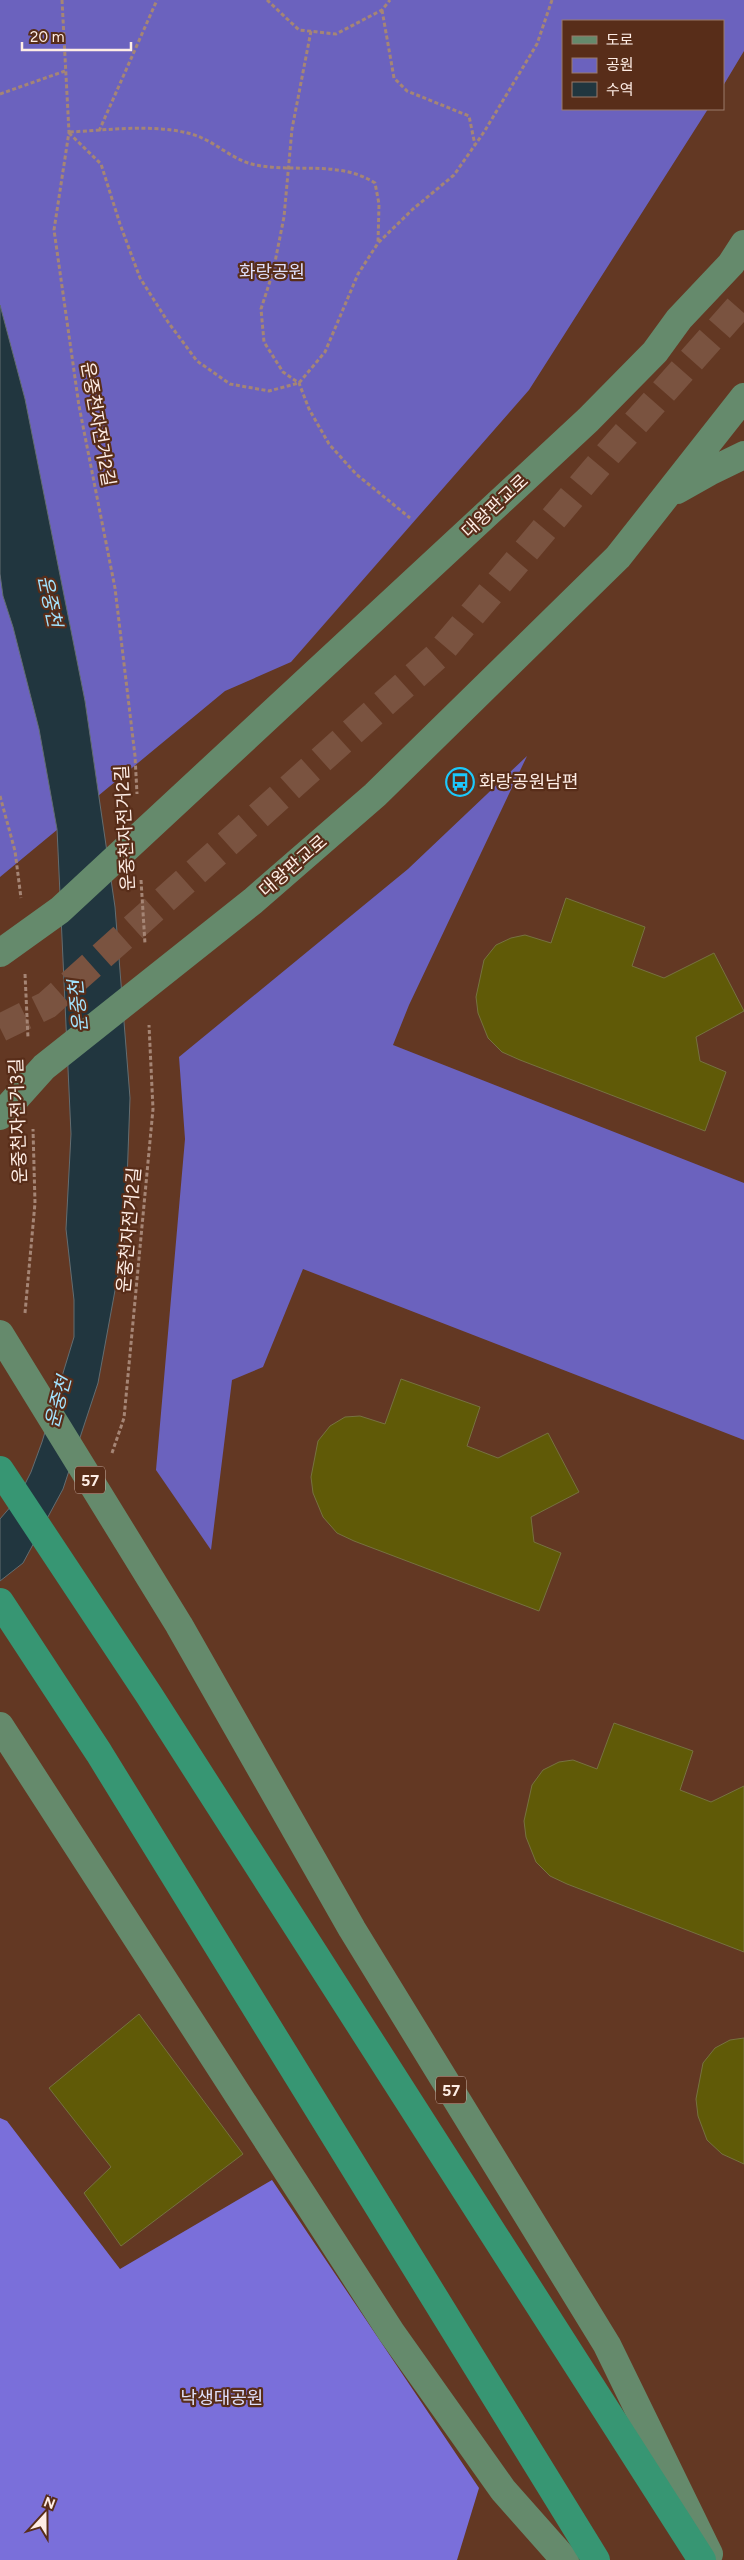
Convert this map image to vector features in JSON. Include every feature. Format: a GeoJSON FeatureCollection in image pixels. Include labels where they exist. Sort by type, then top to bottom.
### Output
{"type":"FeatureCollection","features":[{"type":"Feature","properties":{"kind":"highway"},"geometry":{"type":"LineString","coordinates":[[0,1470],[149,1695],[702,2560]]}},
{"type":"Feature","properties":{"kind":"highway"},"geometry":{"type":"LineString","coordinates":[[0,1602],[100,1753],[596,2560]]}},
{"type":"Feature","properties":{"kind":"main road","name":"대왕판교로"},"geometry":{"type":"LineString","coordinates":[[0,953],[60,910],[588,420],[655,352],[679,319],[730,264],[744,244]]}},
{"type":"Feature","properties":{"kind":"main road","name":"대왕판교로"},"geometry":{"type":"LineString","coordinates":[[44,1067],[253,901],[375,795],[611,564],[744,396]]}},
{"type":"Feature","properties":{"kind":"main road"},"geometry":{"type":"LineString","coordinates":[[665,497],[709,472],[744,456]]}},
{"type":"Feature","properties":{"kind":"main road"},"geometry":{"type":"LineString","coordinates":[[0,1092],[44,1067]]}},
{"type":"Feature","properties":{"kind":"main road"},"geometry":{"type":"LineString","coordinates":[[0,1116],[44,1067]]}},
{"type":"Feature","properties":{"kind":"main road","name":"57"},"geometry":{"type":"LineString","coordinates":[[0,1334],[179,1625],[352,1928],[607,2345],[712,2560]]}},
{"type":"Feature","properties":{"kind":"main road"},"geometry":{"type":"LineString","coordinates":[[7,1736],[392,2332],[503,2490],[565,2560]]}},
{"type":"Feature","properties":{"kind":"path","name":"운중천자전거2길"},"geometry":{"type":"LineString","coordinates":[[62,0],[69,132],[54,230],[79,406],[115,588],[135,756],[137,795]]}},
{"type":"Feature","properties":{"kind":"path"},"geometry":{"type":"LineString","coordinates":[[99,131],[157,0]]}},
{"type":"Feature","properties":{"kind":"path"},"geometry":{"type":"LineString","coordinates":[[267,0],[299,30],[336,34],[382,10],[390,0]]}},
{"type":"Feature","properties":{"kind":"path"},"geometry":{"type":"LineString","coordinates":[[69,132],[101,164],[140,278],[168,322],[197,361],[230,384],[268,391],[299,383],[325,352],[358,274],[378,242],[413,209],[454,175],[512,90],[537,44],[552,0]]}},
{"type":"Feature","properties":{"kind":"path"},"geometry":{"type":"LineString","coordinates":[[382,10],[394,78],[407,91],[470,116],[475,145]]}},
{"type":"Feature","properties":{"kind":"path"},"geometry":{"type":"LineString","coordinates":[[312,31],[292,129],[287,167],[284,217],[273,272],[261,309],[264,342],[283,372],[299,383],[309,409],[328,444],[356,474],[410,518]]}},
{"type":"Feature","properties":{"kind":"path"},"geometry":{"type":"LineString","coordinates":[[0,94],[65,70]]}},
{"type":"Feature","properties":{"kind":"path"},"geometry":{"type":"LineString","coordinates":[[69,132],[171,130],[201,137],[231,156],[256,165],[360,174],[375,183],[379,204],[378,242]]}},
{"type":"Feature","properties":{"kind":"path"},"geometry":{"type":"LineString","coordinates":[[0,796],[15,852],[22,908]]}},
{"type":"Feature","properties":{"kind":"path","name":"운중천자전거2길"},"geometry":{"type":"LineString","coordinates":[[141,874],[145,952]]}},
{"type":"Feature","properties":{"kind":"path","name":"운중천자전거3길"},"geometry":{"type":"LineString","coordinates":[[25,967],[28,1045]]}},
{"type":"Feature","properties":{"kind":"path","name":"운중천자전거2길"},"geometry":{"type":"LineString","coordinates":[[111,1454],[124,1418],[153,1109],[149,1021]]}},
{"type":"Feature","properties":{"kind":"path","name":"운중천자전거3길"},"geometry":{"type":"LineString","coordinates":[[25,1316],[35,1203],[32,1122]]}},
{"type":"Feature","properties":{"kind":"green space","name":"화랑공원"},"geometry":{"type":"Polygon","coordinates":[[[0,0],[744,0],[744,51],[724,84],[724,20],[562,20],[562,110],[707,110],[529,390],[291,662],[225,691],[0,877],[0,0]]]}},
{"type":"Feature","properties":{"kind":"green space"},"geometry":{"type":"Polygon","coordinates":[[[527,756],[409,1005],[393,1045],[744,1183],[744,1440],[303,1269],[263,1367],[232,1380],[211,1550],[156,1470],[185,1139],[179,1057],[408,869],[527,756]]]}},
{"type":"Feature","properties":{"kind":"green space","name":"낙생대공원"},"geometry":{"type":"Polygon","coordinates":[[[0,2118],[7,2121],[120,2269],[272,2180],[479,2488],[457,2560],[0,2560],[0,2118]]]}},
{"type":"Feature","properties":{"kind":"water","name":"운중천"},"geometry":{"type":"Polygon","coordinates":[[[0,305],[25,399],[85,701],[115,907],[130,1098],[125,1236],[98,1383],[63,1489],[23,1563],[0,1581],[0,1519],[18,1498],[31,1472],[42,1442],[74,1337],[74,1300],[66,1229],[71,1134],[57,829],[39,729],[13,627],[3,596],[0,574],[0,305]]]}},
{"type":"Feature","properties":{"kind":"building"},"geometry":{"type":"Polygon","coordinates":[[[566,898],[645,927],[632,966],[664,978],[714,953],[744,1011],[696,1037],[700,1061],[726,1072],[705,1131],[520,1060],[502,1052],[488,1038],[478,1013],[476,997],[484,960],[496,945],[511,938],[525,935],[551,943],[566,898]]]}},
{"type":"Feature","properties":{"kind":"building"},"geometry":{"type":"Polygon","coordinates":[[[401,1379],[480,1407],[467,1446],[498,1458],[548,1433],[579,1492],[531,1517],[534,1542],[561,1553],[539,1611],[354,1541],[337,1533],[323,1517],[313,1493],[311,1477],[318,1441],[330,1426],[345,1417],[360,1416],[385,1424],[401,1379]]]}},
{"type":"Feature","properties":{"kind":"building"},"geometry":{"type":"Polygon","coordinates":[[[614,1723],[693,1751],[680,1790],[711,1802],[744,1786],[744,1952],[567,1884],[550,1876],[536,1862],[526,1837],[524,1821],[532,1785],[543,1770],[559,1762],[573,1760],[597,1769],[614,1723]]]}},
{"type":"Feature","properties":{"kind":"building"},"geometry":{"type":"Polygon","coordinates":[[[139,2014],[243,2154],[121,2246],[84,2193],[111,2167],[49,2088],[139,2014]]]}},
{"type":"Feature","properties":{"kind":"building"},"geometry":{"type":"Polygon","coordinates":[[[744,2038],[744,2164],[722,2154],[707,2140],[698,2116],[696,2099],[703,2063],[715,2048],[730,2040],[744,2038]]]}},
{"type":"Feature","properties":{"kind":"tunnel"},"geometry":{"type":"LineString","coordinates":[[0,1028],[47,1005],[437,656],[608,454],[744,301]]}},
{"type":"Feature","properties":{"kind":"place","name":"화랑공원남편"},"geometry":{"type":"Point","coordinates":[460,782]}}]}
